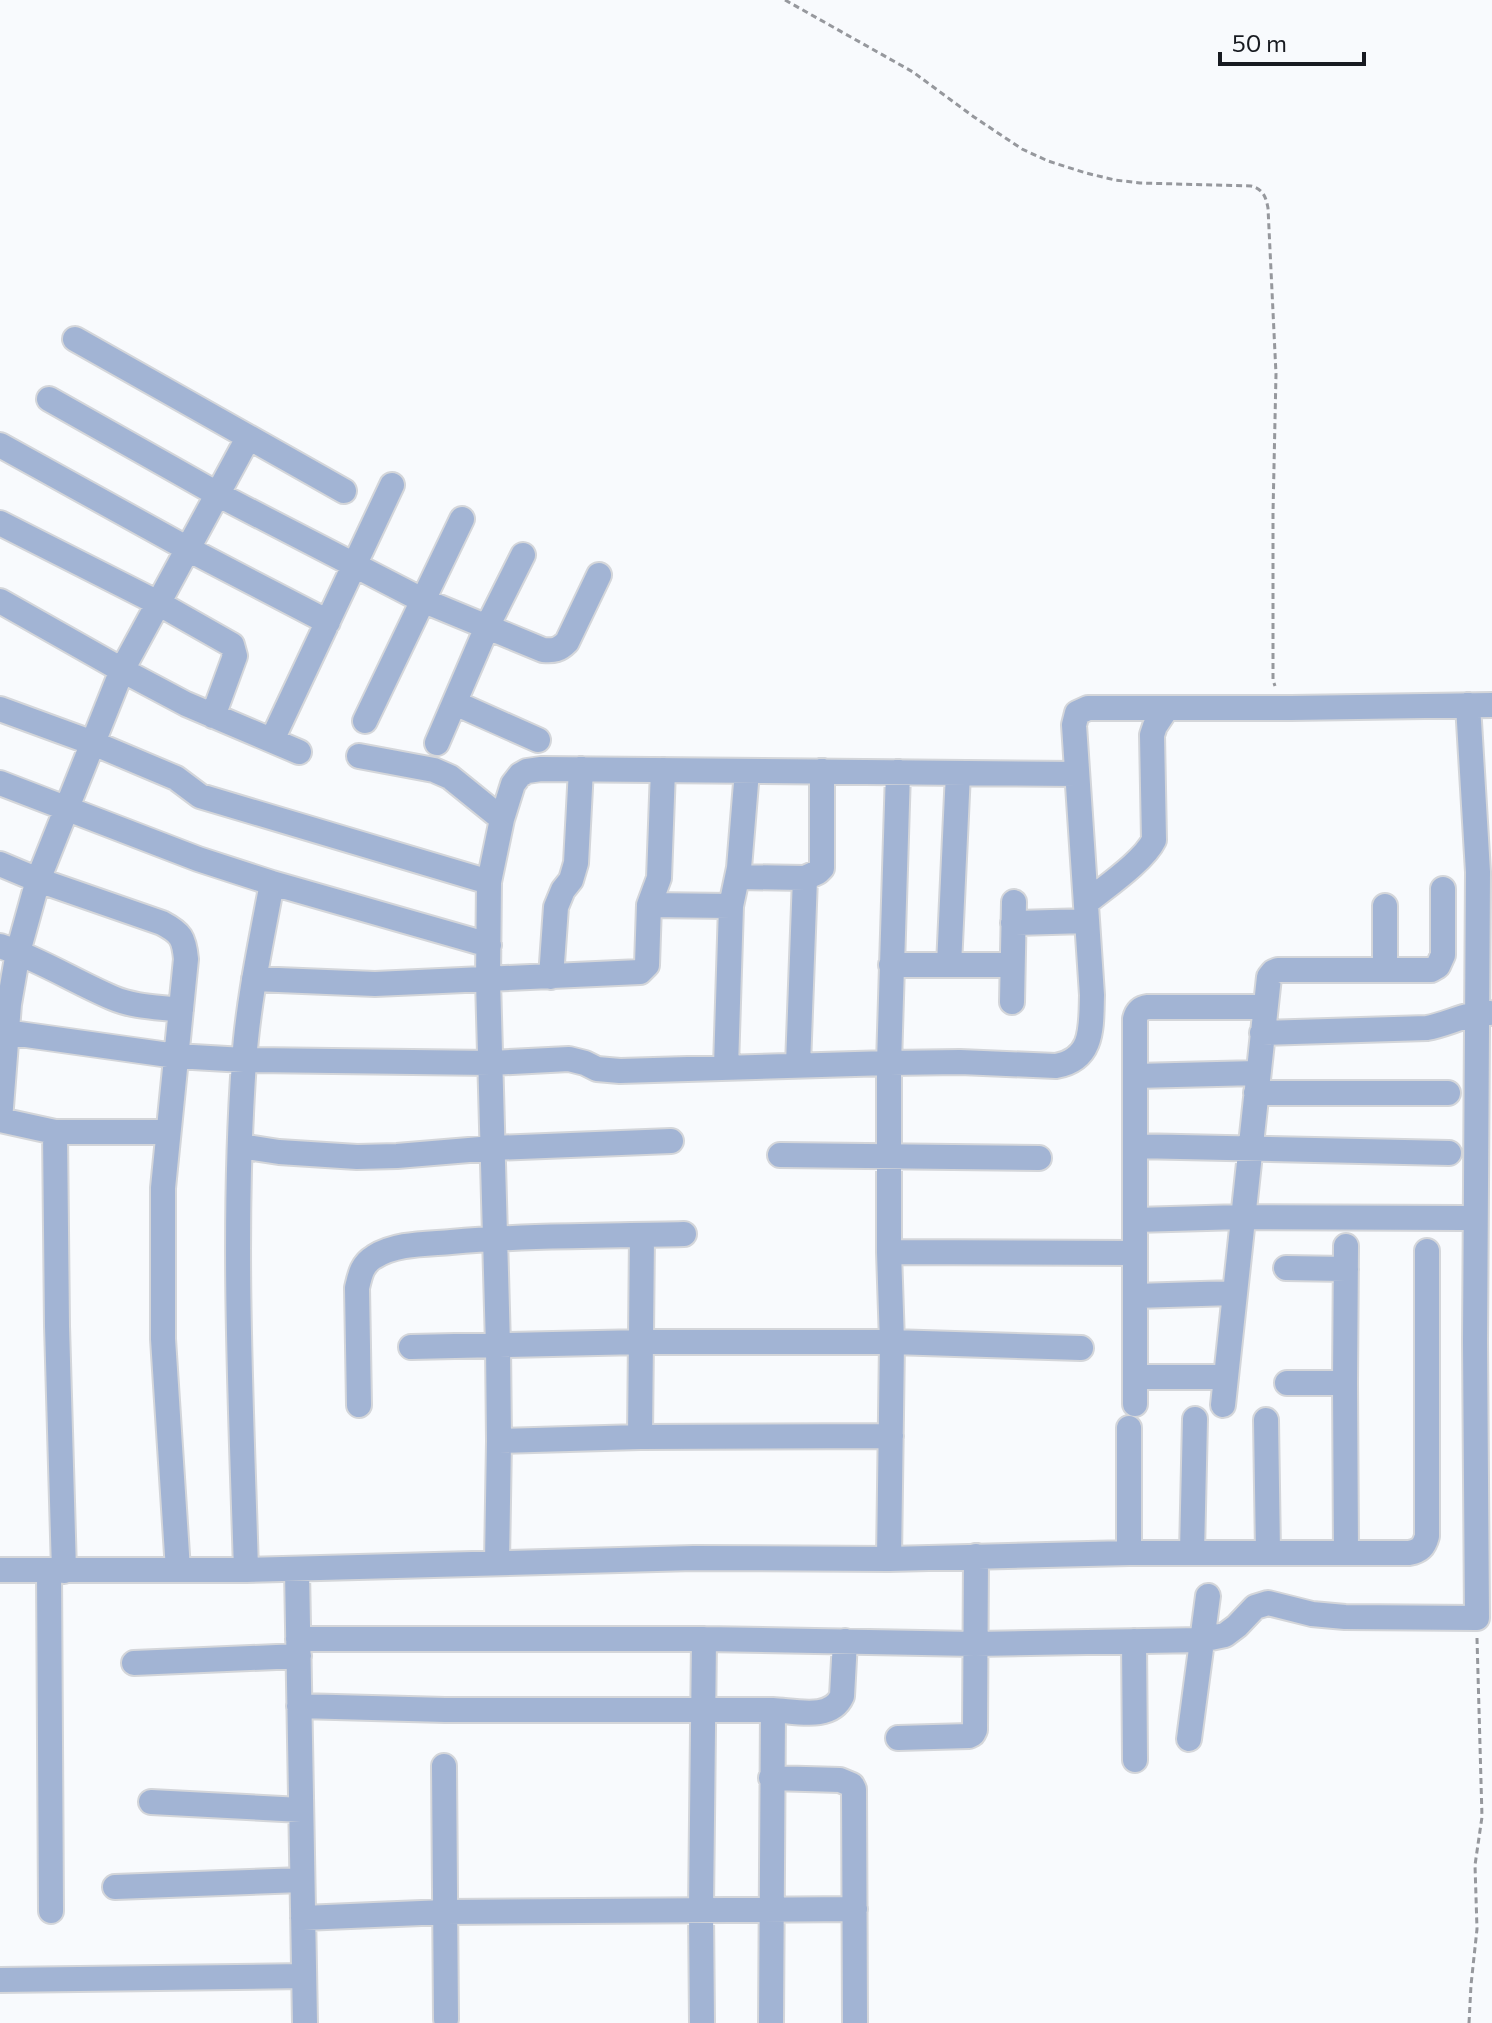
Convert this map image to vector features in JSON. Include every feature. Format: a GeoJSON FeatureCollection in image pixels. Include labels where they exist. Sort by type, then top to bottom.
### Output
{"type":"FeatureCollection","features":[{"type":"Feature","properties":{"kind":"street"},"geometry":{"type":"LineString","coordinates":[[75,339],[344,491]]}},
{"type":"Feature","properties":{"kind":"street"},"geometry":{"type":"LineString","coordinates":[[49,399],[219,495],[355,566],[422,600],[543,650],[553,651],[567,642],[599,575]]}},
{"type":"Feature","properties":{"kind":"street"},"geometry":{"type":"LineString","coordinates":[[168,1132],[55,1132],[0,1120],[9,949],[122,670],[248,438]]}},
{"type":"Feature","properties":{"kind":"street"},"geometry":{"type":"LineString","coordinates":[[0,445],[328,622]]}},
{"type":"Feature","properties":{"kind":"street"},"geometry":{"type":"LineString","coordinates":[[272,740],[392,485]]}},
{"type":"Feature","properties":{"kind":"street"},"geometry":{"type":"LineString","coordinates":[[365,721],[462,519]]}},
{"type":"Feature","properties":{"kind":"street"},"geometry":{"type":"LineString","coordinates":[[0,523],[158,603],[232,645],[235,656],[213,716]]}},
{"type":"Feature","properties":{"kind":"street"},"geometry":{"type":"LineString","coordinates":[[437,743],[487,627],[523,555]]}},
{"type":"Feature","properties":{"kind":"street"},"geometry":{"type":"LineString","coordinates":[[0,601],[186,704],[299,752]]}},
{"type":"Feature","properties":{"kind":"street"},"geometry":{"type":"LineString","coordinates":[[455,703],[538,740]]}},
{"type":"Feature","properties":{"kind":"street"},"geometry":{"type":"LineString","coordinates":[[5,1032],[176,1056],[244,1060],[491,1063],[569,1059],[607,1070],[960,1062],[1056,1066],[1079,1057],[1089,1037],[1091,1019],[1074,725],[1077,713],[1088,708],[1480,705],[1485,872],[1482,1609],[1345,1617],[1312,1614],[1268,1603],[1255,1607],[1225,1635],[1201,1640],[975,1644],[704,1639],[298,1647],[134,1663]]}},
{"type":"Feature","properties":{"kind":"street"},"geometry":{"type":"LineString","coordinates":[[1012,1002],[1013,913],[1086,912],[1151,846],[1154,840],[1152,735],[1167,708]]}},
{"type":"Feature","properties":{"kind":"street"},"geometry":{"type":"LineString","coordinates":[[0,709],[176,778],[200,796],[489,882]]}},
{"type":"Feature","properties":{"kind":"street"},"geometry":{"type":"LineString","coordinates":[[359,756],[434,770],[450,777],[502,819]]}},
{"type":"Feature","properties":{"kind":"street"},"geometry":{"type":"LineString","coordinates":[[497,1562],[498,1346],[488,980],[489,882],[513,784],[527,771],[541,769],[1077,774]]}},
{"type":"Feature","properties":{"kind":"street"},"geometry":{"type":"LineString","coordinates":[[551,977],[556,907],[559,896],[571,880],[576,863],[581,769]]}},
{"type":"Feature","properties":{"kind":"street"},"geometry":{"type":"LineString","coordinates":[[254,979],[375,984],[637,973],[644,970],[648,960],[649,905],[659,878],[663,770]]}},
{"type":"Feature","properties":{"kind":"street"},"geometry":{"type":"LineString","coordinates":[[726,1067],[731,906],[738,877],[747,771]]}},
{"type":"Feature","properties":{"kind":"street"},"geometry":{"type":"LineString","coordinates":[[738,877],[805,878],[822,868],[822,771]]}},
{"type":"Feature","properties":{"kind":"street"},"geometry":{"type":"LineString","coordinates":[[889,1559],[892,1342],[889,1063],[898,772]]}},
{"type":"Feature","properties":{"kind":"street"},"geometry":{"type":"LineString","coordinates":[[949,965],[958,773]]}},
{"type":"Feature","properties":{"kind":"street"},"geometry":{"type":"LineString","coordinates":[[0,783],[198,859],[489,945]]}},
{"type":"Feature","properties":{"kind":"street"},"geometry":{"type":"LineString","coordinates":[[0,864],[162,923],[183,940],[186,959],[163,1188],[163,1339],[178,1570]]}},
{"type":"Feature","properties":{"kind":"street"},"geometry":{"type":"LineString","coordinates":[[798,1065],[805,878]]}},
{"type":"Feature","properties":{"kind":"street"},"geometry":{"type":"LineString","coordinates":[[246,1570],[237,1256],[240,1146],[244,1060],[254,979],[272,883]]}},
{"type":"Feature","properties":{"kind":"street"},"geometry":{"type":"LineString","coordinates":[[1223,1405],[1269,977],[1278,970],[1431,970],[1443,955],[1443,889]]}},
{"type":"Feature","properties":{"kind":"street"},"geometry":{"type":"LineString","coordinates":[[649,905],[731,906]]}},
{"type":"Feature","properties":{"kind":"street"},"geometry":{"type":"LineString","coordinates":[[1385,906],[1385,970]]}},
{"type":"Feature","properties":{"kind":"street"},"geometry":{"type":"LineString","coordinates":[[9,949],[113,998],[181,1010]]}},
{"type":"Feature","properties":{"kind":"street"},"geometry":{"type":"LineString","coordinates":[[891,965],[1012,965]]}},
{"type":"Feature","properties":{"kind":"street"},"geometry":{"type":"LineString","coordinates":[[1135,1404],[1137,1012],[1142,1008],[1265,1007]]}},
{"type":"Feature","properties":{"kind":"street"},"geometry":{"type":"LineString","coordinates":[[1262,1033],[1427,1028],[1485,1013]]}},
{"type":"Feature","properties":{"kind":"street"},"geometry":{"type":"LineString","coordinates":[[1135,1076],[1448,1093]]}},
{"type":"Feature","properties":{"kind":"street"},"geometry":{"type":"LineString","coordinates":[[51,1911],[57,1571],[55,1132]]}},
{"type":"Feature","properties":{"kind":"street"},"geometry":{"type":"LineString","coordinates":[[240,1146],[357,1157],[671,1141]]}},
{"type":"Feature","properties":{"kind":"street"},"geometry":{"type":"LineString","coordinates":[[1135,1146],[1449,1153]]}},
{"type":"Feature","properties":{"kind":"street"},"geometry":{"type":"LineString","coordinates":[[780,1155],[1039,1158]]}},
{"type":"Feature","properties":{"kind":"street"},"geometry":{"type":"LineString","coordinates":[[1135,1220],[1464,1218]]}},
{"type":"Feature","properties":{"kind":"street"},"geometry":{"type":"LineString","coordinates":[[359,1405],[357,1288],[365,1263],[380,1253],[422,1244],[495,1238],[684,1234]]}},
{"type":"Feature","properties":{"kind":"street"},"geometry":{"type":"LineString","coordinates":[[640,1437],[642,1235]]}},
{"type":"Feature","properties":{"kind":"street"},"geometry":{"type":"LineString","coordinates":[[0,1570],[297,1570],[694,1558],[889,1559],[1129,1553],[1417,1552],[1424,1546],[1427,1536],[1427,1251]]}},
{"type":"Feature","properties":{"kind":"street"},"geometry":{"type":"LineString","coordinates":[[889,1252],[1135,1253]]}},
{"type":"Feature","properties":{"kind":"street"},"geometry":{"type":"LineString","coordinates":[[1286,1268],[1346,1258],[1346,1553]]}},
{"type":"Feature","properties":{"kind":"street"},"geometry":{"type":"LineString","coordinates":[[1135,1296],[1234,1293]]}},
{"type":"Feature","properties":{"kind":"street"},"geometry":{"type":"LineString","coordinates":[[411,1347],[642,1342],[892,1342],[1081,1348]]}},
{"type":"Feature","properties":{"kind":"street"},"geometry":{"type":"LineString","coordinates":[[1135,1377],[1226,1377]]}},
{"type":"Feature","properties":{"kind":"street"},"geometry":{"type":"LineString","coordinates":[[1287,1383],[1345,1383]]}},
{"type":"Feature","properties":{"kind":"street"},"geometry":{"type":"LineString","coordinates":[[1192,1553],[1195,1419]]}},
{"type":"Feature","properties":{"kind":"street"},"geometry":{"type":"LineString","coordinates":[[1266,1420],[1268,1553]]}},
{"type":"Feature","properties":{"kind":"street"},"geometry":{"type":"LineString","coordinates":[[1129,1428],[1129,1553]]}},
{"type":"Feature","properties":{"kind":"street"},"geometry":{"type":"LineString","coordinates":[[499,1441],[891,1436]]}},
{"type":"Feature","properties":{"kind":"street"},"geometry":{"type":"LineString","coordinates":[[898,1738],[973,1734],[976,1556]]}},
{"type":"Feature","properties":{"kind":"street"},"geometry":{"type":"LineString","coordinates":[[297,1570],[305,2023]]}},
{"type":"Feature","properties":{"kind":"street"},"geometry":{"type":"LineString","coordinates":[[1189,1739],[1208,1596]]}},
{"type":"Feature","properties":{"kind":"street"},"geometry":{"type":"LineString","coordinates":[[702,2023],[704,1639]]}},
{"type":"Feature","properties":{"kind":"street"},"geometry":{"type":"LineString","coordinates":[[299,1706],[821,1712],[834,1707],[842,1696],[845,1641]]}},
{"type":"Feature","properties":{"kind":"street"},"geometry":{"type":"LineString","coordinates":[[1134,1641],[1135,1760]]}},
{"type":"Feature","properties":{"kind":"street"},"geometry":{"type":"LineString","coordinates":[[771,2023],[773,1710]]}},
{"type":"Feature","properties":{"kind":"street"},"geometry":{"type":"LineString","coordinates":[[444,1766],[446,2019]]}},
{"type":"Feature","properties":{"kind":"street"},"geometry":{"type":"LineString","coordinates":[[771,1778],[840,1780],[852,1785],[855,1793],[855,2023]]}},
{"type":"Feature","properties":{"kind":"street"},"geometry":{"type":"LineString","coordinates":[[151,1802],[301,1810]]}},
{"type":"Feature","properties":{"kind":"street"},"geometry":{"type":"LineString","coordinates":[[115,1887],[302,1880]]}},
{"type":"Feature","properties":{"kind":"street"},"geometry":{"type":"LineString","coordinates":[[303,1918],[445,1912],[855,1909]]}},
{"type":"Feature","properties":{"kind":"street"},"geometry":{"type":"LineString","coordinates":[[0,1980],[304,1976]]}},
{"type":"Feature","properties":{"kind":"path"},"geometry":{"type":"LineString","coordinates":[[785,0],[913,72],[1022,149],[1048,161],[1115,180],[1251,186],[1262,192],[1268,208],[1276,374],[1273,680],[1277,692],[1291,708]]}},
{"type":"Feature","properties":{"kind":"path"},"geometry":{"type":"LineString","coordinates":[[1469,2023],[1477,1929],[1475,1865],[1482,1817],[1482,1609]]}}]}
